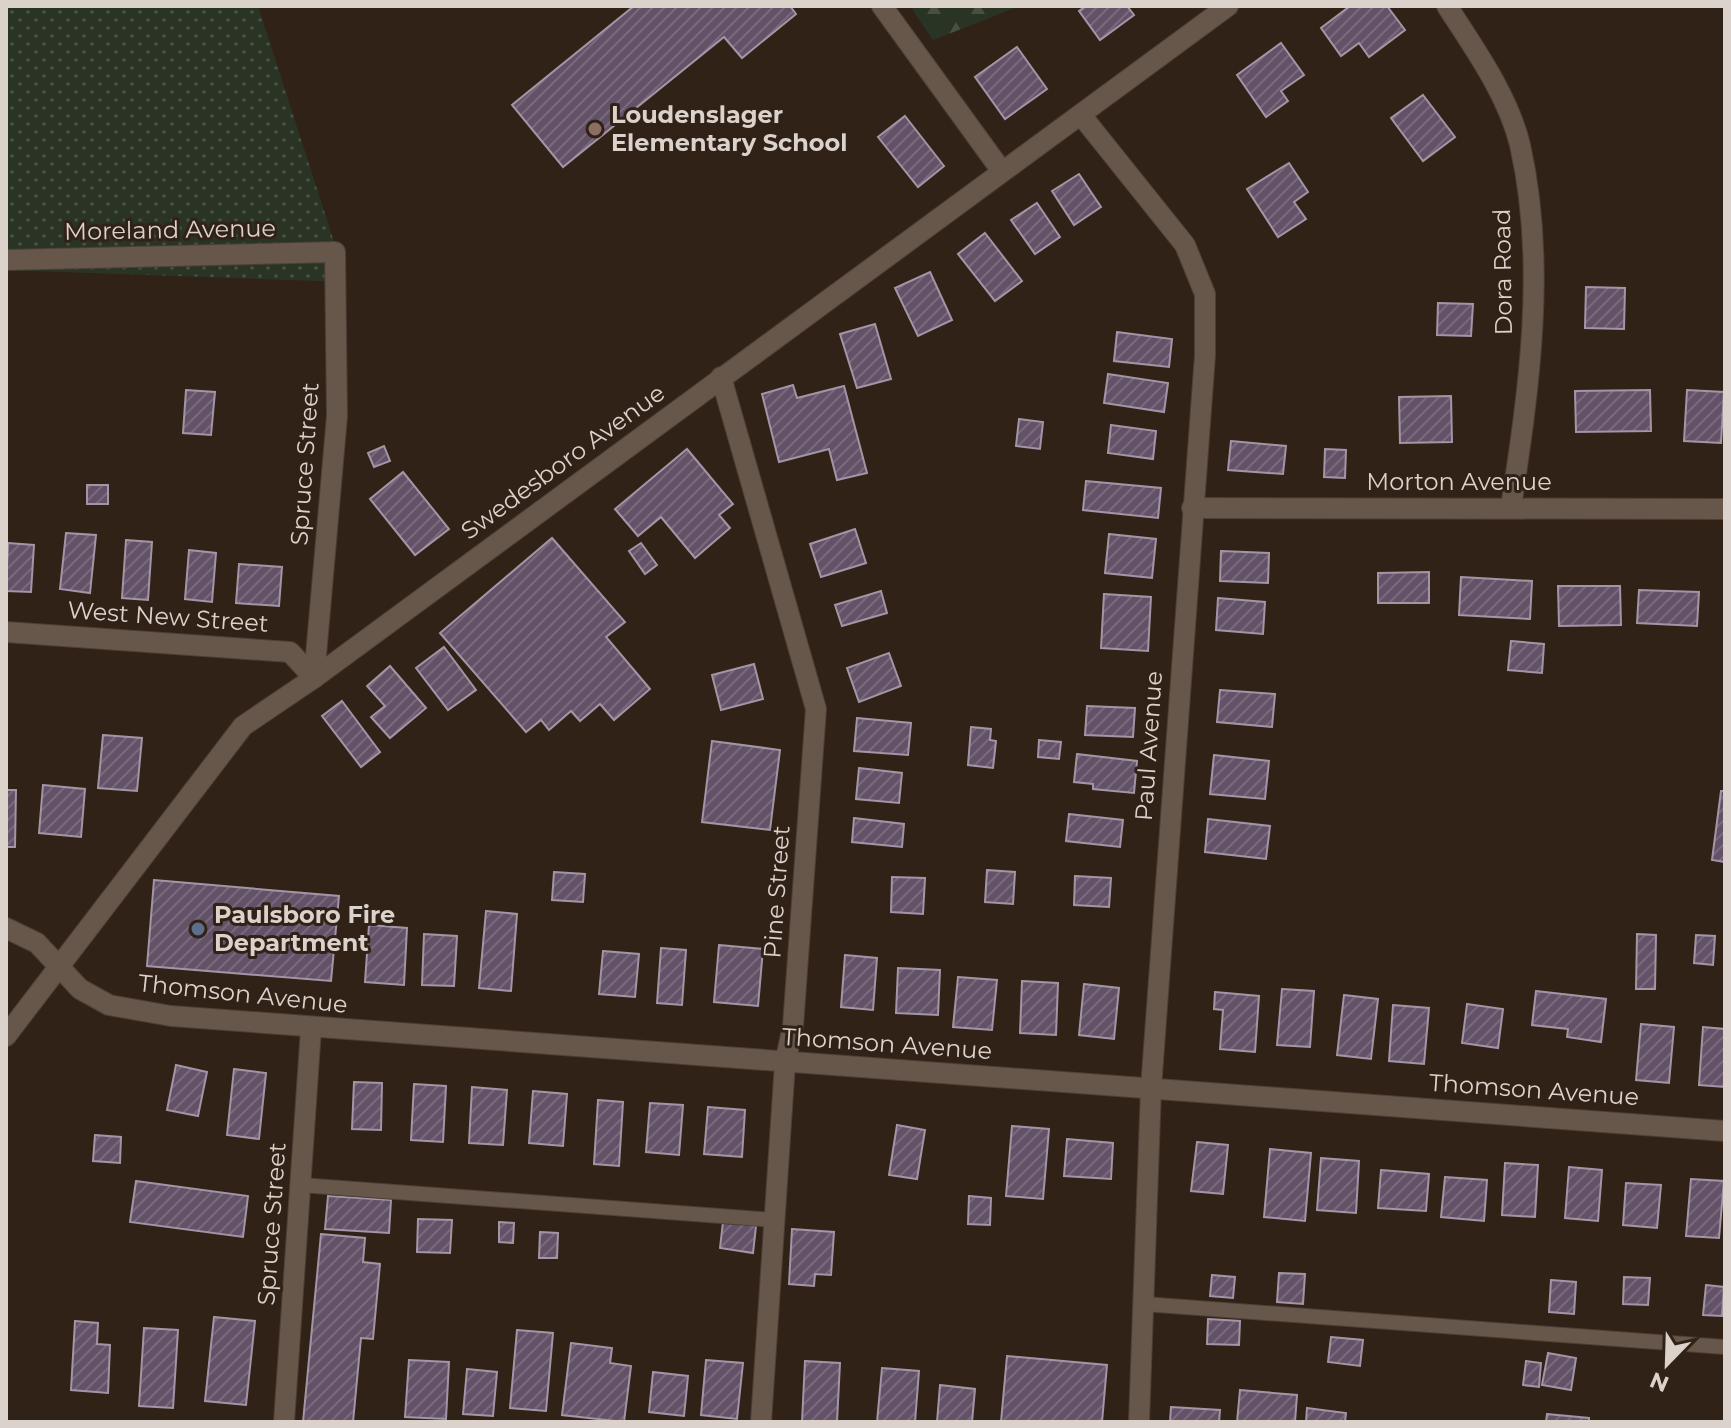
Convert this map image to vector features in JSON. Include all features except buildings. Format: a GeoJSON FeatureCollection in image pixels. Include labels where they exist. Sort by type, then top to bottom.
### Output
{"type":"FeatureCollection","features":[{"type":"Feature","properties":{"kind":"street"},"geometry":{"type":"LineString","coordinates":[[882,6],[1001,170]]}},
{"type":"Feature","properties":{"kind":"street","name":"Swedesboro Avenue"},"geometry":{"type":"LineString","coordinates":[[6,1036],[243,726],[314,678],[1228,6]]}},
{"type":"Feature","properties":{"kind":"street","name":"Dora Road"},"geometry":{"type":"LineString","coordinates":[[1447,6],[1494,83],[1519,143],[1533,230],[1527,402],[1511,507]]}},
{"type":"Feature","properties":{"kind":"street","name":"Paul Avenue"},"geometry":{"type":"LineString","coordinates":[[1081,115],[1185,245],[1205,294],[1205,355],[1151,1088],[1139,1422]]}},
{"type":"Feature","properties":{"kind":"street","name":"Moreland Avenue"},"geometry":{"type":"LineString","coordinates":[[6,260],[335,252]]}},
{"type":"Feature","properties":{"kind":"street","name":"Spruce Street"},"geometry":{"type":"LineString","coordinates":[[314,678],[337,416],[335,252]]}},
{"type":"Feature","properties":{"kind":"street","name":"Pine Street"},"geometry":{"type":"LineString","coordinates":[[721,377],[816,709],[793,1026],[785,1063],[761,1422]]}},
{"type":"Feature","properties":{"kind":"street","name":"Morton Avenue"},"geometry":{"type":"LineString","coordinates":[[1192,508],[1725,509]]}},
{"type":"Feature","properties":{"kind":"street","name":"West New Street"},"geometry":{"type":"LineString","coordinates":[[6,632],[290,652],[314,678]]}},
{"type":"Feature","properties":{"kind":"street","name":"Thomson Avenue"},"geometry":{"type":"LineString","coordinates":[[6,928],[37,943],[80,989],[109,1005],[171,1016],[311,1029],[1725,1131]]}},
{"type":"Feature","properties":{"kind":"street","name":"Spruce Street"},"geometry":{"type":"LineString","coordinates":[[284,1422],[311,1029]]}},
{"type":"Feature","properties":{"kind":"lane"},"geometry":{"type":"LineString","coordinates":[[301,1185],[774,1220]]}},
{"type":"Feature","properties":{"kind":"lane"},"geometry":{"type":"LineString","coordinates":[[1144,1304],[1725,1347]]}},
{"type":"Feature","properties":{"kind":"green space"},"geometry":{"type":"Polygon","coordinates":[[[6,6],[258,6],[347,282],[6,270],[6,6]]]}},
{"type":"Feature","properties":{"kind":"green space"},"geometry":{"type":"Polygon","coordinates":[[[910,6],[1020,6],[933,40],[910,6]]]}},
{"type":"Feature","properties":{"kind":"place","name":"Loudenslager Elementary School"},"geometry":{"type":"Point","coordinates":[595,129]}},
{"type":"Feature","properties":{"kind":"place","name":"Paulsboro Fire Department"},"geometry":{"type":"Point","coordinates":[198,929]}}]}
